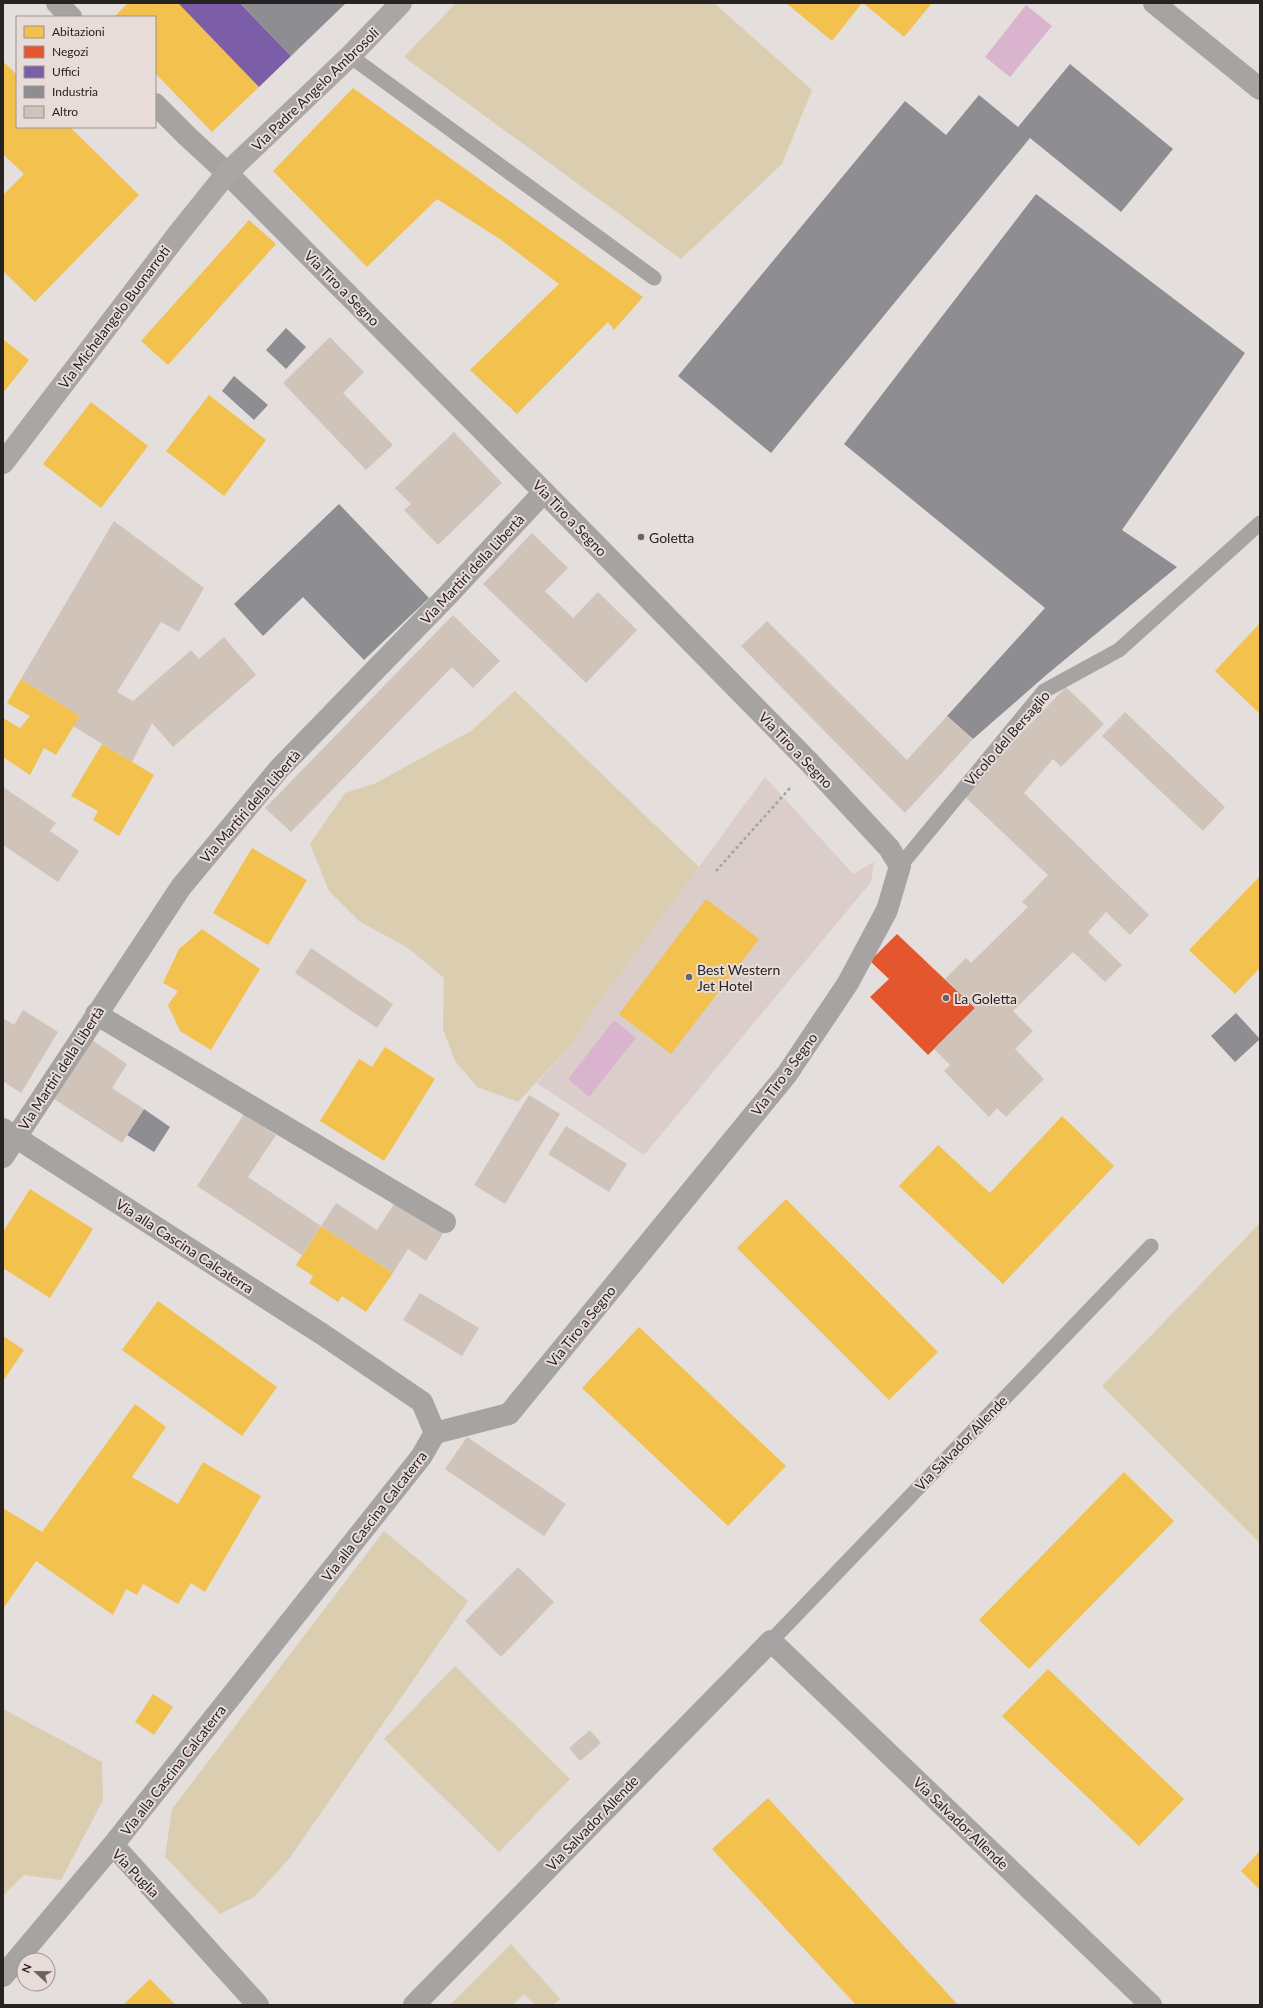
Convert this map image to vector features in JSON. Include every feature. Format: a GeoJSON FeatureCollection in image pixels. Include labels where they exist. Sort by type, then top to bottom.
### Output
{"type":"FeatureCollection","features":[{"type":"Feature","properties":{"kind":"main road","name":"Via Padre Angelo Ambrosoli"},"geometry":{"type":"LineString","coordinates":[[227,173],[350,56],[401,3]]}},
{"type":"Feature","properties":{"kind":"main road","name":"Via Michelangelo Buonarroti"},"geometry":{"type":"LineString","coordinates":[[3,463],[178,234],[227,173]]}},
{"type":"Feature","properties":{"kind":"street"},"geometry":{"type":"LineString","coordinates":[[57,3],[70,16]]}},
{"type":"Feature","properties":{"kind":"street"},"geometry":{"type":"LineString","coordinates":[[1154,3],[1260,89]]}},
{"type":"Feature","properties":{"kind":"street","name":"Via Tiro a Segno"},"geometry":{"type":"LineString","coordinates":[[156,105],[227,173],[544,492],[809,762],[889,848],[900,866],[887,910],[848,983],[788,1074],[509,1414],[434,1433]]}},
{"type":"Feature","properties":{"kind":"street","name":"Via Martiri della Libertà"},"geometry":{"type":"LineString","coordinates":[[3,1157],[9,1133],[96,1014],[181,887],[279,769],[448,595],[544,492]]}},
{"type":"Feature","properties":{"kind":"street"},"geometry":{"type":"LineString","coordinates":[[96,1014],[445,1222]]}},
{"type":"Feature","properties":{"kind":"street","name":"Via alla Cascina Calcaterra"},"geometry":{"type":"LineString","coordinates":[[9,1133],[322,1334],[422,1402],[434,1433],[421,1458],[114,1845]]}},
{"type":"Feature","properties":{"kind":"street","name":"Via Salvador Allende"},"geometry":{"type":"LineString","coordinates":[[414,2005],[771,1641],[1151,2005]]}},
{"type":"Feature","properties":{"kind":"street","name":"Via Puglia"},"geometry":{"type":"LineString","coordinates":[[3,1976],[114,1845],[258,2005]]}},
{"type":"Feature","properties":{"kind":"lane"},"geometry":{"type":"LineString","coordinates":[[350,56],[654,278]]}},
{"type":"Feature","properties":{"kind":"lane","name":"Vicolo del Bersaglio"},"geometry":{"type":"LineString","coordinates":[[900,866],[1044,691],[1119,650],[1260,523]]}},
{"type":"Feature","properties":{"kind":"lane","name":"Via Salvador Allende"},"geometry":{"type":"LineString","coordinates":[[771,1641],[1151,1246]]}},
{"type":"Feature","properties":{"kind":"path"},"geometry":{"type":"LineString","coordinates":[[716,871],[784,797],[809,762]]}},
{"type":"Feature","properties":{"kind":"shaded area"},"geometry":{"type":"Polygon","coordinates":[[[456,3],[714,3],[812,90],[782,164],[681,259],[404,57],[456,3]]]}},
{"type":"Feature","properties":{"kind":"shaded area"},"geometry":{"type":"Polygon","coordinates":[[[1026,5],[1052,26],[1010,77],[985,57],[1026,5]]]}},
{"type":"Feature","properties":{"kind":"shaded area"},"geometry":{"type":"Polygon","coordinates":[[[515,691],[699,867],[593,1011],[572,1044],[518,1102],[477,1087],[455,1061],[443,1029],[444,978],[408,948],[359,921],[329,891],[310,844],[345,793],[374,784],[471,731],[515,691]]]}},
{"type":"Feature","properties":{"kind":"shaded area"},"geometry":{"type":"Polygon","coordinates":[[[765,777],[853,874],[874,862],[871,882],[644,1155],[537,1083],[572,1044],[593,1011],[765,777]]]}},
{"type":"Feature","properties":{"kind":"shaded area"},"geometry":{"type":"Polygon","coordinates":[[[614,1020],[636,1038],[589,1097],[568,1079],[614,1020]]]}},
{"type":"Feature","properties":{"kind":"shaded area"},"geometry":{"type":"Polygon","coordinates":[[[1260,1223],[1260,1543],[1102,1386],[1260,1223]]]}},
{"type":"Feature","properties":{"kind":"shaded area"},"geometry":{"type":"Polygon","coordinates":[[[384,1531],[468,1601],[289,1859],[254,1897],[220,1914],[165,1857],[172,1809],[384,1531]]]}},
{"type":"Feature","properties":{"kind":"shaded area"},"geometry":{"type":"Polygon","coordinates":[[[455,1666],[570,1779],[499,1852],[384,1739],[455,1666]]]}},
{"type":"Feature","properties":{"kind":"shaded area"},"geometry":{"type":"Polygon","coordinates":[[[3,1709],[102,1762],[103,1800],[61,1880],[24,1875],[3,1896],[3,1709]]]}},
{"type":"Feature","properties":{"kind":"shaded area"},"geometry":{"type":"Polygon","coordinates":[[[511,1944],[560,1999],[553,2005],[535,2005],[524,1994],[513,2005],[450,2005],[511,1944]]]}},
{"type":"Feature","properties":{"kind":"building: Abitazioni"},"geometry":{"type":"Polygon","coordinates":[[[128,3],[178,3],[259,87],[212,132],[156,74],[156,16],[115,16],[128,3]]]}},
{"type":"Feature","properties":{"kind":"building: Abitazioni"},"geometry":{"type":"Polygon","coordinates":[[[786,3],[862,3],[832,41],[786,3]]]}},
{"type":"Feature","properties":{"kind":"building: Abitazioni"},"geometry":{"type":"Polygon","coordinates":[[[863,3],[932,3],[904,37],[863,3]]]}},
{"type":"Feature","properties":{"kind":"building: Abitazioni"},"geometry":{"type":"Polygon","coordinates":[[[5,63],[16,74],[16,128],[71,128],[139,195],[35,302],[3,271],[3,195],[24,174],[3,154],[3,64],[5,63]]]}},
{"type":"Feature","properties":{"kind":"building: Abitazioni"},"geometry":{"type":"Polygon","coordinates":[[[353,88],[643,297],[614,330],[608,322],[517,414],[470,370],[559,284],[500,239],[437,199],[367,267],[273,171],[353,88]]]}},
{"type":"Feature","properties":{"kind":"building: Abitazioni"},"geometry":{"type":"Polygon","coordinates":[[[249,220],[276,244],[168,365],[141,341],[249,220]]]}},
{"type":"Feature","properties":{"kind":"building: Abitazioni"},"geometry":{"type":"Polygon","coordinates":[[[4,340],[29,360],[3,393],[3,342],[4,340]]]}},
{"type":"Feature","properties":{"kind":"building: Abitazioni"},"geometry":{"type":"Polygon","coordinates":[[[209,395],[266,440],[224,496],[166,451],[209,395]]]}},
{"type":"Feature","properties":{"kind":"building: Abitazioni"},"geometry":{"type":"Polygon","coordinates":[[[91,402],[148,446],[101,508],[43,464],[91,402]]]}},
{"type":"Feature","properties":{"kind":"building: Abitazioni"},"geometry":{"type":"Polygon","coordinates":[[[1260,623],[1260,714],[1215,671],[1260,623]]]}},
{"type":"Feature","properties":{"kind":"building: Abitazioni"},"geometry":{"type":"Polygon","coordinates":[[[21,679],[80,716],[56,755],[44,748],[30,775],[3,757],[3,718],[20,728],[30,716],[7,703],[21,679]]]}},
{"type":"Feature","properties":{"kind":"building: Abitazioni"},"geometry":{"type":"Polygon","coordinates":[[[102,744],[154,775],[119,836],[93,820],[98,811],[71,796],[102,744]]]}},
{"type":"Feature","properties":{"kind":"building: Abitazioni"},"geometry":{"type":"Polygon","coordinates":[[[252,848],[307,880],[268,945],[213,913],[252,848]]]}},
{"type":"Feature","properties":{"kind":"building: Abitazioni"},"geometry":{"type":"Polygon","coordinates":[[[1260,876],[1260,968],[1235,994],[1189,950],[1260,876]]]}},
{"type":"Feature","properties":{"kind":"building: Abitazioni","name":"Best Western Jet Hotel"},"geometry":{"type":"Polygon","coordinates":[[[706,899],[759,939],[671,1054],[619,1014],[706,899]]]}},
{"type":"Feature","properties":{"kind":"building: Abitazioni"},"geometry":{"type":"Polygon","coordinates":[[[202,929],[260,969],[211,1050],[180,1031],[168,1005],[178,991],[163,983],[179,949],[202,929]]]}},
{"type":"Feature","properties":{"kind":"building: Abitazioni"},"geometry":{"type":"Polygon","coordinates":[[[385,1047],[435,1079],[384,1161],[320,1121],[359,1059],[372,1067],[385,1047]]]}},
{"type":"Feature","properties":{"kind":"building: Abitazioni"},"geometry":{"type":"Polygon","coordinates":[[[1062,1116],[1114,1166],[1003,1284],[899,1186],[938,1145],[990,1193],[1062,1116]]]}},
{"type":"Feature","properties":{"kind":"building: Abitazioni"},"geometry":{"type":"Polygon","coordinates":[[[30,1189],[93,1229],[50,1298],[3,1268],[3,1232],[30,1189]]]}},
{"type":"Feature","properties":{"kind":"building: Abitazioni"},"geometry":{"type":"Polygon","coordinates":[[[786,1199],[938,1352],[889,1400],[737,1248],[786,1199]]]}},
{"type":"Feature","properties":{"kind":"building: Abitazioni"},"geometry":{"type":"Polygon","coordinates":[[[321,1226],[393,1273],[366,1312],[342,1296],[338,1302],[309,1283],[313,1276],[296,1265],[321,1226]]]}},
{"type":"Feature","properties":{"kind":"building: Abitazioni"},"geometry":{"type":"Polygon","coordinates":[[[158,1301],[277,1387],[242,1436],[122,1350],[158,1301]]]}},
{"type":"Feature","properties":{"kind":"building: Abitazioni"},"geometry":{"type":"Polygon","coordinates":[[[639,1327],[786,1466],[728,1526],[582,1388],[639,1327]]]}},
{"type":"Feature","properties":{"kind":"building: Abitazioni"},"geometry":{"type":"Polygon","coordinates":[[[3,1336],[24,1350],[3,1381],[3,1336]]]}},
{"type":"Feature","properties":{"kind":"building: Abitazioni"},"geometry":{"type":"Polygon","coordinates":[[[135,1404],[166,1427],[132,1477],[178,1504],[203,1462],[261,1496],[205,1592],[191,1583],[178,1604],[143,1584],[137,1595],[126,1589],[113,1615],[36,1561],[3,1609],[3,1508],[42,1532],[135,1404]]]}},
{"type":"Feature","properties":{"kind":"building: Abitazioni"},"geometry":{"type":"Polygon","coordinates":[[[1124,1472],[1174,1521],[1029,1669],[979,1620],[1124,1472]]]}},
{"type":"Feature","properties":{"kind":"building: Abitazioni"},"geometry":{"type":"Polygon","coordinates":[[[1048,1669],[1184,1799],[1139,1846],[1002,1716],[1048,1669]]]}},
{"type":"Feature","properties":{"kind":"building: Abitazioni"},"geometry":{"type":"Polygon","coordinates":[[[153,1694],[173,1707],[154,1735],[135,1722],[153,1694]]]}},
{"type":"Feature","properties":{"kind":"building: Abitazioni"},"geometry":{"type":"Polygon","coordinates":[[[768,1798],[958,2005],[856,2005],[712,1849],[768,1798]]]}},
{"type":"Feature","properties":{"kind":"building: Abitazioni"},"geometry":{"type":"Polygon","coordinates":[[[1260,1851],[1260,1890],[1241,1871],[1260,1851]]]}},
{"type":"Feature","properties":{"kind":"building: Abitazioni"},"geometry":{"type":"Polygon","coordinates":[[[150,1979],[176,2005],[123,2005],[150,1979]]]}},
{"type":"Feature","properties":{"kind":"building: Negozi"},"geometry":{"type":"Polygon","coordinates":[[[897,934],[975,1008],[928,1055],[870,997],[889,979],[870,961],[897,934]]]}},
{"type":"Feature","properties":{"kind":"building: Uffici"},"geometry":{"type":"Polygon","coordinates":[[[178,3],[240,3],[291,56],[259,87],[178,3]]]}},
{"type":"Feature","properties":{"kind":"building: Industria"},"geometry":{"type":"Polygon","coordinates":[[[240,3],[346,3],[291,56],[240,3]]]}},
{"type":"Feature","properties":{"kind":"building: Industria"},"geometry":{"type":"Polygon","coordinates":[[[1070,64],[1173,149],[1121,212],[1030,138],[771,453],[678,376],[905,101],[946,135],[979,95],[1018,127],[1070,64]]]}},
{"type":"Feature","properties":{"kind":"building: Industria"},"geometry":{"type":"Polygon","coordinates":[[[1036,194],[1245,353],[1122,530],[1177,567],[1045,676],[973,739],[947,716],[1045,608],[844,444],[1036,194]]]}},
{"type":"Feature","properties":{"kind":"building: Industria"},"geometry":{"type":"Polygon","coordinates":[[[286,328],[306,347],[286,369],[266,350],[286,328]]]}},
{"type":"Feature","properties":{"kind":"building: Industria"},"geometry":{"type":"Polygon","coordinates":[[[234,376],[268,405],[254,420],[222,391],[234,376]]]}},
{"type":"Feature","properties":{"kind":"building: Industria"},"geometry":{"type":"Polygon","coordinates":[[[339,504],[429,598],[364,660],[303,597],[263,636],[234,604],[339,504]]]}},
{"type":"Feature","properties":{"kind":"building: Industria"},"geometry":{"type":"Polygon","coordinates":[[[1236,1013],[1260,1039],[1235,1062],[1211,1036],[1236,1013]]]}},
{"type":"Feature","properties":{"kind":"building: Industria"},"geometry":{"type":"Polygon","coordinates":[[[144,1109],[170,1127],[154,1152],[127,1135],[144,1109]]]}},
{"type":"Feature","properties":{"kind":"building: Altro"},"geometry":{"type":"Polygon","coordinates":[[[330,337],[364,372],[343,393],[393,445],[366,470],[283,383],[330,337]]]}},
{"type":"Feature","properties":{"kind":"building: Altro"},"geometry":{"type":"Polygon","coordinates":[[[454,432],[502,483],[438,545],[404,510],[411,504],[395,488],[454,432]]]}},
{"type":"Feature","properties":{"kind":"building: Altro"},"geometry":{"type":"Polygon","coordinates":[[[114,521],[204,588],[179,632],[161,622],[117,692],[133,701],[191,650],[199,659],[224,637],[256,675],[173,747],[152,723],[132,762],[73,726],[80,716],[21,679],[114,521]]]}},
{"type":"Feature","properties":{"kind":"building: Altro"},"geometry":{"type":"Polygon","coordinates":[[[532,533],[568,568],[545,591],[573,618],[598,592],[637,630],[586,683],[483,584],[532,533]]]}},
{"type":"Feature","properties":{"kind":"building: Altro"},"geometry":{"type":"Polygon","coordinates":[[[453,615],[500,661],[473,688],[452,667],[291,832],[265,808],[453,615]]]}},
{"type":"Feature","properties":{"kind":"building: Altro"},"geometry":{"type":"Polygon","coordinates":[[[767,621],[907,760],[947,716],[973,739],[905,813],[741,646],[767,621]]]}},
{"type":"Feature","properties":{"kind":"building: Altro"},"geometry":{"type":"Polygon","coordinates":[[[1066,687],[1104,724],[1061,767],[1053,759],[1024,793],[1149,915],[1130,935],[1106,912],[1088,932],[1122,965],[1105,982],[1073,952],[1013,1011],[1033,1031],[1015,1049],[1044,1079],[1006,1117],[997,1108],[989,1117],[944,1071],[950,1065],[934,1049],[975,1008],[945,979],[966,958],[971,963],[1028,907],[1022,902],[1048,875],[964,796],[1024,730],[1066,687]]]}},
{"type":"Feature","properties":{"kind":"building: Altro"},"geometry":{"type":"Polygon","coordinates":[[[1125,712],[1225,807],[1203,831],[1102,736],[1125,712]]]}},
{"type":"Feature","properties":{"kind":"building: Altro"},"geometry":{"type":"Polygon","coordinates":[[[3,787],[56,823],[50,831],[79,851],[58,882],[3,845],[3,787]]]}},
{"type":"Feature","properties":{"kind":"building: Altro"},"geometry":{"type":"Polygon","coordinates":[[[311,948],[393,1004],[377,1028],[295,973],[311,948]]]}},
{"type":"Feature","properties":{"kind":"building: Altro"},"geometry":{"type":"Polygon","coordinates":[[[23,1010],[58,1032],[21,1093],[3,1081],[3,1018],[14,1025],[23,1010]]]}},
{"type":"Feature","properties":{"kind":"building: Altro"},"geometry":{"type":"Polygon","coordinates":[[[92,1040],[127,1064],[112,1088],[144,1109],[122,1143],[54,1099],[92,1040]]]}},
{"type":"Feature","properties":{"kind":"building: Altro"},"geometry":{"type":"Polygon","coordinates":[[[529,1095],[560,1114],[505,1204],[474,1185],[529,1095]]]}},
{"type":"Feature","properties":{"kind":"building: Altro"},"geometry":{"type":"Polygon","coordinates":[[[244,1114],[276,1135],[248,1177],[321,1226],[302,1255],[197,1186],[244,1114]]]}},
{"type":"Feature","properties":{"kind":"building: Altro"},"geometry":{"type":"Polygon","coordinates":[[[566,1126],[627,1164],[609,1192],[548,1154],[566,1126]]]}},
{"type":"Feature","properties":{"kind":"building: Altro"},"geometry":{"type":"Polygon","coordinates":[[[396,1201],[444,1232],[426,1261],[408,1249],[393,1273],[321,1226],[336,1203],[377,1230],[396,1201]]]}},
{"type":"Feature","properties":{"kind":"building: Altro"},"geometry":{"type":"Polygon","coordinates":[[[420,1293],[479,1328],[462,1356],[403,1320],[420,1293]]]}},
{"type":"Feature","properties":{"kind":"building: Altro"},"geometry":{"type":"Polygon","coordinates":[[[467,1437],[566,1504],[544,1536],[445,1469],[467,1437]]]}},
{"type":"Feature","properties":{"kind":"building: Altro"},"geometry":{"type":"Polygon","coordinates":[[[518,1567],[554,1602],[501,1657],[465,1621],[518,1567]]]}},
{"type":"Feature","properties":{"kind":"building: Altro"},"geometry":{"type":"Polygon","coordinates":[[[590,1730],[601,1743],[580,1761],[569,1748],[590,1730]]]}},
{"type":"Feature","properties":{"kind":"place","name":"Goletta"},"geometry":{"type":"Point","coordinates":[641,537]}},
{"type":"Feature","properties":{"kind":"place","name":"Best Western Jet Hotel"},"geometry":{"type":"Point","coordinates":[689,977]}},
{"type":"Feature","properties":{"kind":"place","name":"La Goletta"},"geometry":{"type":"Point","coordinates":[946,998]}}]}
